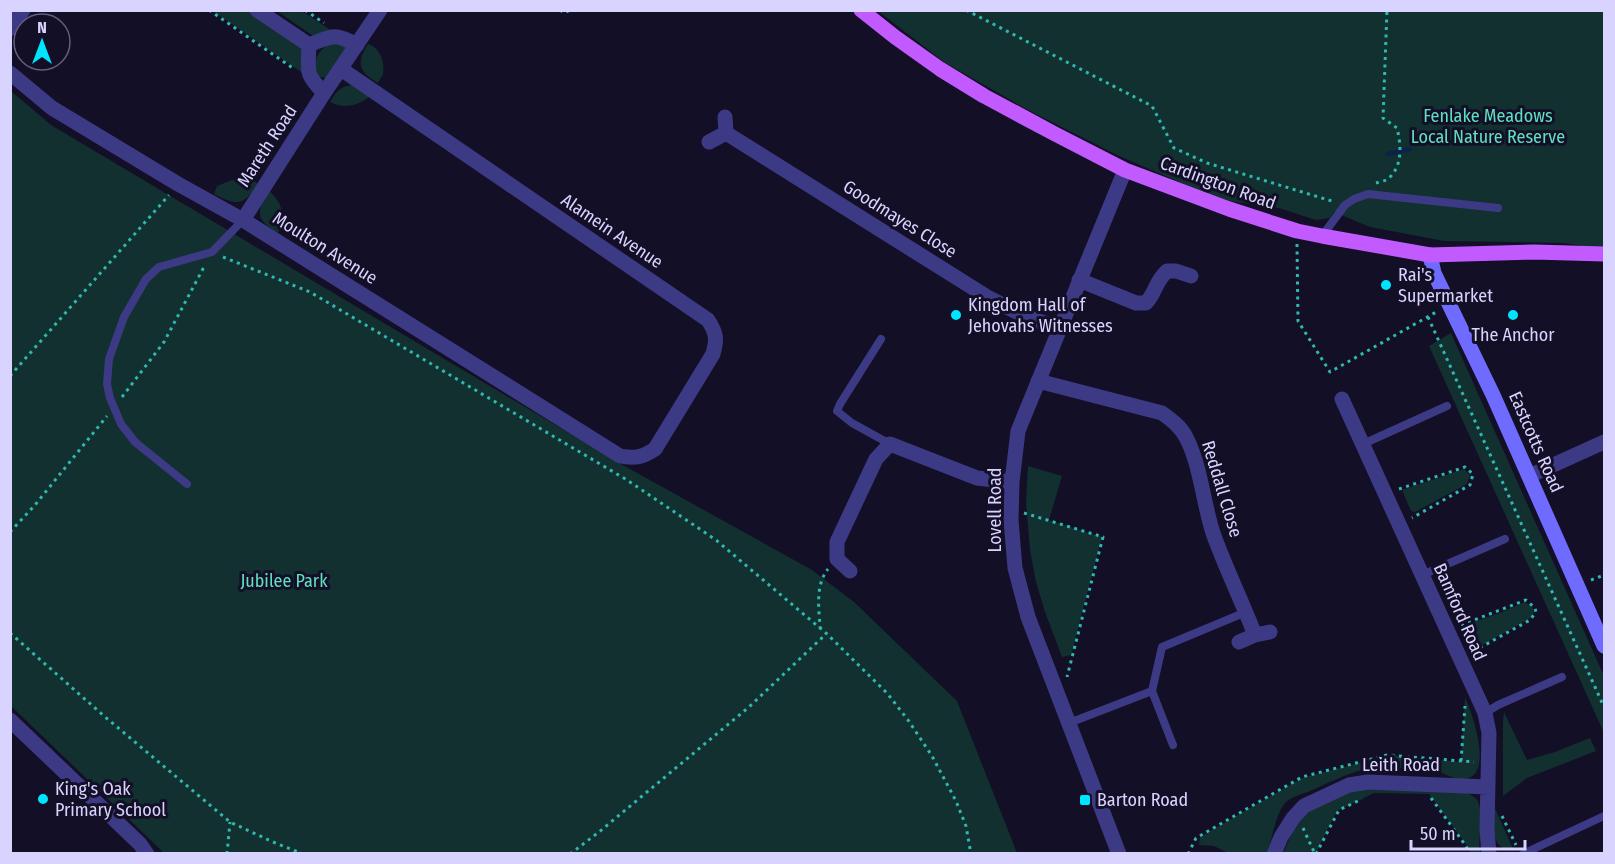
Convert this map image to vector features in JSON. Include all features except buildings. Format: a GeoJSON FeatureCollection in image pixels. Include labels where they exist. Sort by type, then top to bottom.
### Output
{"type":"FeatureCollection","features":[{"type":"Feature","properties":{"kind":"main road","name":"Cardington Road"},"geometry":{"type":"LineString","coordinates":[[861,10],[940,69],[1035,123],[1125,170],[1229,209],[1322,237],[1430,255],[1534,252],[1605,254]]}},
{"type":"Feature","properties":{"kind":"street"},"geometry":{"type":"LineString","coordinates":[[10,29],[23,10]]}},
{"type":"Feature","properties":{"kind":"street"},"geometry":{"type":"LineString","coordinates":[[257,10],[309,45]]}},
{"type":"Feature","properties":{"kind":"street","name":"Mareth Road"},"geometry":{"type":"LineString","coordinates":[[243,220],[380,10]]}},
{"type":"Feature","properties":{"kind":"street"},"geometry":{"type":"LineString","coordinates":[[309,45],[340,36],[357,45]]}},
{"type":"Feature","properties":{"kind":"street"},"geometry":{"type":"LineString","coordinates":[[309,45],[310,79],[324,93]]}},
{"type":"Feature","properties":{"kind":"street","name":"Alamein Avenue"},"geometry":{"type":"LineString","coordinates":[[341,69],[708,320],[714,328],[717,340],[713,354],[655,448],[645,456],[633,458],[620,456]]}},
{"type":"Feature","properties":{"kind":"street","name":"Moulton Avenue"},"geometry":{"type":"LineString","coordinates":[[10,72],[52,108],[178,184],[243,220],[620,456]]}},
{"type":"Feature","properties":{"kind":"street"},"geometry":{"type":"LineString","coordinates":[[709,142],[726,133],[725,117]]}},
{"type":"Feature","properties":{"kind":"street","name":"Goodmayes Close"},"geometry":{"type":"LineString","coordinates":[[726,133],[989,298],[1029,318],[1060,328]]}},
{"type":"Feature","properties":{"kind":"street","name":"Lovell Road"},"geometry":{"type":"LineString","coordinates":[[1119,854],[1028,616],[1015,568],[1011,508],[1018,431],[1125,170]]}},
{"type":"Feature","properties":{"kind":"street","name":"Eastcotts Road"},"geometry":{"type":"LineString","coordinates":[[1430,255],[1434,273],[1493,395],[1605,646]]}},
{"type":"Feature","properties":{"kind":"street"},"geometry":{"type":"LineString","coordinates":[[1079,280],[1136,303],[1146,303],[1152,296],[1159,278],[1167,271],[1176,271],[1191,276]]}},
{"type":"Feature","properties":{"kind":"street","name":"Reddall Close"},"geometry":{"type":"LineString","coordinates":[[1038,381],[1162,413],[1176,423],[1186,438],[1195,459],[1214,535],[1246,612],[1262,634],[1239,642]]}},
{"type":"Feature","properties":{"kind":"street","name":"Bamford Road"},"geometry":{"type":"LineString","coordinates":[[1342,399],[1485,713],[1489,734],[1487,830],[1489,854]]}},
{"type":"Feature","properties":{"kind":"street"},"geometry":{"type":"LineString","coordinates":[[1529,476],[1605,442]]}},
{"type":"Feature","properties":{"kind":"street"},"geometry":{"type":"LineString","coordinates":[[850,571],[837,559],[837,542],[876,459],[890,444],[977,478],[1012,482]]}},
{"type":"Feature","properties":{"kind":"street"},"geometry":{"type":"LineString","coordinates":[[10,720],[140,844],[147,854]]}},
{"type":"Feature","properties":{"kind":"street","name":"Leith Road"},"geometry":{"type":"LineString","coordinates":[[1274,854],[1281,837],[1304,806],[1349,785],[1368,782],[1488,787]]}},
{"type":"Feature","properties":{"kind":"lane"},"geometry":{"type":"LineString","coordinates":[[1322,237],[1345,205],[1368,194],[1498,207]]}},
{"type":"Feature","properties":{"kind":"lane"},"geometry":{"type":"LineString","coordinates":[[187,484],[135,442],[121,424],[107,384],[109,359],[124,316],[146,279],[159,267],[212,252],[243,220]]}},
{"type":"Feature","properties":{"kind":"lane"},"geometry":{"type":"LineString","coordinates":[[881,339],[837,411],[852,423],[890,444]]}},
{"type":"Feature","properties":{"kind":"lane"},"geometry":{"type":"LineString","coordinates":[[1363,444],[1448,406]]}},
{"type":"Feature","properties":{"kind":"lane"},"geometry":{"type":"LineString","coordinates":[[1422,575],[1505,538]]}},
{"type":"Feature","properties":{"kind":"lane"},"geometry":{"type":"LineString","coordinates":[[1173,746],[1152,691],[1162,647],[1246,612]]}},
{"type":"Feature","properties":{"kind":"lane"},"geometry":{"type":"LineString","coordinates":[[1485,713],[1562,677]]}},
{"type":"Feature","properties":{"kind":"lane"},"geometry":{"type":"LineString","coordinates":[[1069,723],[1152,691]]}},
{"type":"Feature","properties":{"kind":"lane"},"geometry":{"type":"LineString","coordinates":[[1523,854],[1605,816]]}},
{"type":"Feature","properties":{"kind":"path"},"geometry":{"type":"LineString","coordinates":[[209,10],[310,79]]}},
{"type":"Feature","properties":{"kind":"path"},"geometry":{"type":"LineString","coordinates":[[560,10],[564,13],[570,10]]}},
{"type":"Feature","properties":{"kind":"path"},"geometry":{"type":"LineString","coordinates":[[966,10],[1152,106],[1174,148],[1208,163],[1345,205]]}},
{"type":"Feature","properties":{"kind":"path"},"geometry":{"type":"LineString","coordinates":[[1368,194],[1368,185],[1389,180],[1399,165],[1400,158],[1401,143],[1397,128],[1383,118],[1387,10]]}},
{"type":"Feature","properties":{"kind":"path"},"geometry":{"type":"LineString","coordinates":[[10,376],[178,184]]}},
{"type":"Feature","properties":{"kind":"path"},"geometry":{"type":"LineString","coordinates":[[1297,231],[1298,321],[1330,372],[1449,305]]}},
{"type":"Feature","properties":{"kind":"path"},"geometry":{"type":"LineString","coordinates":[[212,252],[310,292],[627,480],[716,540],[827,634]]}},
{"type":"Feature","properties":{"kind":"path"},"geometry":{"type":"LineString","coordinates":[[1428,317],[1605,707]]}},
{"type":"Feature","properties":{"kind":"path"},"geometry":{"type":"LineString","coordinates":[[1397,489],[1465,466],[1473,474],[1470,485],[1410,519]]}},
{"type":"Feature","properties":{"kind":"path"},"geometry":{"type":"LineString","coordinates":[[1011,508],[1103,537],[1065,686],[1057,694]]}},
{"type":"Feature","properties":{"kind":"path"},"geometry":{"type":"LineString","coordinates":[[837,559],[825,574],[818,596],[820,627],[887,693],[932,756],[956,801],[966,826],[971,854]]}},
{"type":"Feature","properties":{"kind":"path"},"geometry":{"type":"LineString","coordinates":[[1460,626],[1526,600],[1535,608],[1536,612],[1530,620],[1474,651]]}},
{"type":"Feature","properties":{"kind":"path"},"geometry":{"type":"LineString","coordinates":[[10,633],[230,822],[303,854]]}},
{"type":"Feature","properties":{"kind":"path"},"geometry":{"type":"LineString","coordinates":[[570,854],[749,707],[827,634]]}},
{"type":"Feature","properties":{"kind":"path"},"geometry":{"type":"LineString","coordinates":[[1461,761],[1466,698],[1472,686]]}},
{"type":"Feature","properties":{"kind":"path"},"geometry":{"type":"LineString","coordinates":[[1429,795],[1466,846],[1469,854]]}},
{"type":"Feature","properties":{"kind":"path"},"geometry":{"type":"LineString","coordinates":[[1315,854],[1339,810],[1365,798]]}},
{"type":"Feature","properties":{"kind":"path"},"geometry":{"type":"LineString","coordinates":[[1296,815],[1315,854]]}},
{"type":"Feature","properties":{"kind":"path"},"geometry":{"type":"LineString","coordinates":[[227,854],[230,822]]}},
{"type":"Feature","properties":{"kind":"green space"},"geometry":{"type":"Polygon","coordinates":[[[213,11],[249,11],[288,36],[302,48],[304,74],[213,11]]]}},
{"type":"Feature","properties":{"kind":"green space"},"geometry":{"type":"Polygon","coordinates":[[[277,11],[302,11],[335,33],[313,36],[277,11]]]}},
{"type":"Feature","properties":{"kind":"green space","name":"Fenlake Meadows Local Nature Reserve"},"geometry":{"type":"Polygon","coordinates":[[[878,11],[1604,11],[1604,248],[1565,243],[1444,241],[1370,227],[1334,212],[1330,218],[1316,220],[1279,208],[1229,201],[1119,156],[1028,110],[944,62],[878,11]]]}},
{"type":"Feature","properties":{"kind":"green space"},"geometry":{"type":"Polygon","coordinates":[[[334,40],[347,47],[327,78],[319,77],[316,71],[316,60],[320,51],[334,40]]]}},
{"type":"Feature","properties":{"kind":"green space"},"geometry":{"type":"Polygon","coordinates":[[[368,44],[379,52],[382,60],[383,74],[378,83],[366,75],[361,66],[362,56],[368,44]]]}},
{"type":"Feature","properties":{"kind":"green space"},"geometry":{"type":"Polygon","coordinates":[[[352,85],[371,96],[361,102],[346,106],[330,102],[338,90],[352,85]]]}},
{"type":"Feature","properties":{"kind":"green space","name":"Jubilee Park"},"geometry":{"type":"Polygon","coordinates":[[[11,91],[51,125],[621,464],[812,570],[854,602],[957,701],[1017,853],[164,853],[11,706],[11,91]]]}},
{"type":"Feature","properties":{"kind":"green space"},"geometry":{"type":"Polygon","coordinates":[[[252,179],[258,184],[248,197],[239,202],[228,201],[214,194],[217,186],[232,180],[252,179]]]}},
{"type":"Feature","properties":{"kind":"green space"},"geometry":{"type":"Polygon","coordinates":[[[269,191],[282,210],[282,221],[278,233],[265,224],[260,215],[269,191]]]}},
{"type":"Feature","properties":{"kind":"green space"},"geometry":{"type":"Polygon","coordinates":[[[1451,333],[1604,676],[1604,733],[1429,346],[1451,333]]]}},
{"type":"Feature","properties":{"kind":"green space"},"geometry":{"type":"Polygon","coordinates":[[[1028,466],[1062,476],[1049,520],[1102,537],[1071,655],[1062,657],[1036,582],[1030,550],[1026,503],[1028,466]]]}},
{"type":"Feature","properties":{"kind":"green space"},"geometry":{"type":"Polygon","coordinates":[[[1464,469],[1470,475],[1467,484],[1415,512],[1411,511],[1402,490],[1464,469]]]}},
{"type":"Feature","properties":{"kind":"green space"},"geometry":{"type":"Polygon","coordinates":[[[1525,602],[1533,608],[1534,613],[1529,619],[1477,648],[1472,648],[1463,626],[1525,602]]]}},
{"type":"Feature","properties":{"kind":"green space"},"geometry":{"type":"Polygon","coordinates":[[[1465,697],[1472,715],[1480,753],[1476,773],[1469,778],[1460,779],[1438,772],[1409,768],[1365,769],[1287,801],[1281,809],[1266,853],[1228,853],[1214,846],[1199,845],[1200,837],[1302,778],[1389,755],[1461,762],[1465,697]]]}},
{"type":"Feature","properties":{"kind":"green space"},"geometry":{"type":"Polygon","coordinates":[[[1504,712],[1527,760],[1590,738],[1596,751],[1527,778],[1503,796],[1504,712]]]}},
{"type":"Feature","properties":{"kind":"green space"},"geometry":{"type":"Polygon","coordinates":[[[1357,788],[1460,791],[1472,795],[1479,805],[1481,818],[1480,853],[1471,853],[1429,794],[1374,793],[1337,811],[1316,853],[1283,854],[1296,823],[1307,811],[1357,788]]]}},
{"type":"Feature","properties":{"kind":"green space"},"geometry":{"type":"Polygon","coordinates":[[[1494,806],[1514,851],[1500,846],[1496,841],[1493,828],[1494,806]]]}},
{"type":"Feature","properties":{"kind":"waterway"},"geometry":{"type":"LineString","coordinates":[[1388,154],[1410,149]]}},
{"type":"Feature","properties":{"kind":"place","name":"Rai's Supermarket"},"geometry":{"type":"Point","coordinates":[1386,285]}},
{"type":"Feature","properties":{"kind":"place","name":"Kingdom Hall of Jehovahs Witnesses"},"geometry":{"type":"Point","coordinates":[956,315]}},
{"type":"Feature","properties":{"kind":"place","name":"The Anchor"},"geometry":{"type":"Point","coordinates":[1513,315]}},
{"type":"Feature","properties":{"kind":"place","name":"King's Oak Primary School"},"geometry":{"type":"Point","coordinates":[43,799]}},
{"type":"Feature","properties":{"kind":"place","name":"Barton Road"},"geometry":{"type":"Point","coordinates":[1085,800]}}]}
